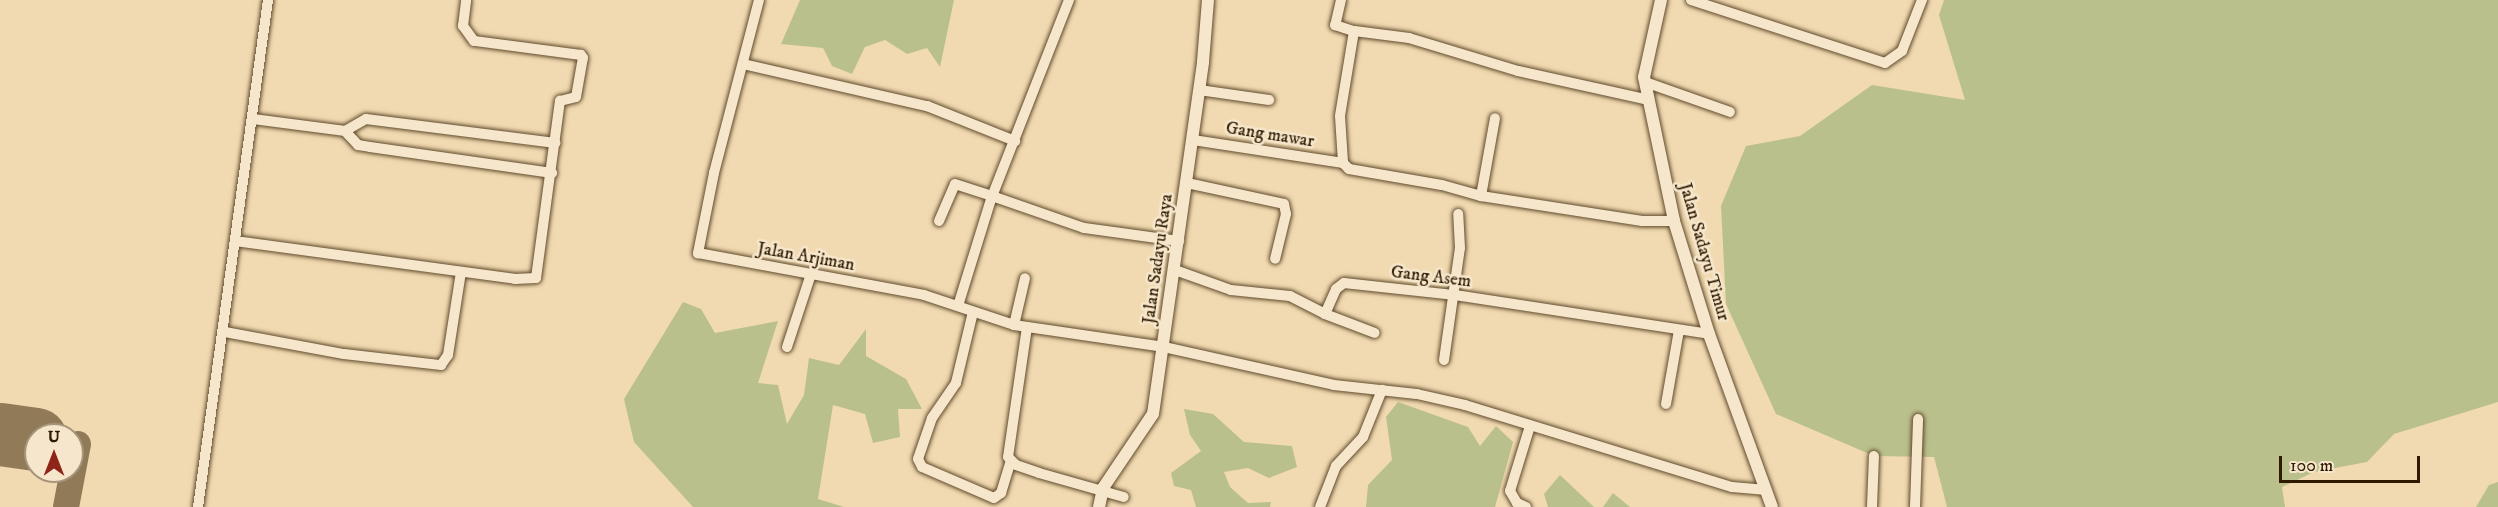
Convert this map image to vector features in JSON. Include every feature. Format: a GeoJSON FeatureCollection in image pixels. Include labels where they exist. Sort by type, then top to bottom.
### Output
{"type":"FeatureCollection","features":[{"type":"Feature","properties":{"kind":"street"},"geometry":{"type":"LineString","coordinates":[[198,507],[225,332],[268,0]]}},
{"type":"Feature","properties":{"kind":"street"},"geometry":{"type":"LineString","coordinates":[[235,241],[515,279],[536,278],[560,101],[576,97],[582,56],[474,40],[463,26],[466,0]]}},
{"type":"Feature","properties":{"kind":"street","name":"Jalan Arjiman"},"geometry":{"type":"LineString","coordinates":[[759,0],[696,249],[702,255],[924,295],[1014,325],[1164,347],[1334,385],[1382,390],[1465,405],[1738,489],[1764,490]]}},
{"type":"Feature","properties":{"kind":"street"},"geometry":{"type":"LineString","coordinates":[[958,306],[992,196],[1069,0]]}},
{"type":"Feature","properties":{"kind":"street","name":"Jalan Sadayu Raya"},"geometry":{"type":"LineString","coordinates":[[1099,507],[1103,488],[1150,421],[1164,347],[1193,140],[1208,0]]}},
{"type":"Feature","properties":{"kind":"street"},"geometry":{"type":"LineString","coordinates":[[1341,0],[1335,25],[1354,31],[1410,38],[1518,71],[1649,100]]}},
{"type":"Feature","properties":{"kind":"street"},"geometry":{"type":"LineString","coordinates":[[1691,0],[1885,63],[1902,51],[1922,0]]}},
{"type":"Feature","properties":{"kind":"street","name":"Jalan Sadayu Timur"},"geometry":{"type":"LineString","coordinates":[[1658,1],[1646,60],[1645,82],[1674,220],[1709,334],[1772,507]]}},
{"type":"Feature","properties":{"kind":"street"},"geometry":{"type":"LineString","coordinates":[[1343,163],[1340,116],[1354,31]]}},
{"type":"Feature","properties":{"kind":"street"},"geometry":{"type":"LineString","coordinates":[[743,64],[927,106],[1015,141]]}},
{"type":"Feature","properties":{"kind":"street"},"geometry":{"type":"LineString","coordinates":[[1645,82],[1730,112]]}},
{"type":"Feature","properties":{"kind":"street"},"geometry":{"type":"LineString","coordinates":[[1199,90],[1269,100]]}},
{"type":"Feature","properties":{"kind":"street"},"geometry":{"type":"LineString","coordinates":[[253,118],[345,131],[366,119],[555,143]]}},
{"type":"Feature","properties":{"kind":"street"},"geometry":{"type":"LineString","coordinates":[[1481,196],[1495,118]]}},
{"type":"Feature","properties":{"kind":"street"},"geometry":{"type":"LineString","coordinates":[[345,131],[358,145],[552,173]]}},
{"type":"Feature","properties":{"kind":"street","name":"Gang mawar"},"geometry":{"type":"LineString","coordinates":[[1193,140],[1343,163],[1349,169],[1442,185],[1481,196],[1642,221],[1674,220]]}},
{"type":"Feature","properties":{"kind":"street"},"geometry":{"type":"LineString","coordinates":[[1187,183],[1284,204],[1286,214],[1275,259]]}},
{"type":"Feature","properties":{"kind":"street"},"geometry":{"type":"LineString","coordinates":[[939,221],[955,184],[1083,228],[1179,241]]}},
{"type":"Feature","properties":{"kind":"street"},"geometry":{"type":"LineString","coordinates":[[1444,360],[1460,249],[1458,214]]}},
{"type":"Feature","properties":{"kind":"street"},"geometry":{"type":"LineString","coordinates":[[1175,270],[1230,290],[1290,296],[1325,314],[1375,333]]}},
{"type":"Feature","properties":{"kind":"street"},"geometry":{"type":"LineString","coordinates":[[225,332],[344,354],[441,365],[448,355],[461,272]]}},
{"type":"Feature","properties":{"kind":"street"},"geometry":{"type":"LineString","coordinates":[[787,347],[811,274]]}},
{"type":"Feature","properties":{"kind":"street"},"geometry":{"type":"LineString","coordinates":[[1014,325],[1025,278]]}},
{"type":"Feature","properties":{"kind":"street","name":"Gang Asem"},"geometry":{"type":"LineString","coordinates":[[1325,314],[1335,289],[1344,283],[1455,295],[1709,334]]}},
{"type":"Feature","properties":{"kind":"street"},"geometry":{"type":"LineString","coordinates":[[973,312],[953,391],[932,418],[918,459],[922,467],[994,498],[1001,494],[1011,462],[1008,452],[1028,327]]}},
{"type":"Feature","properties":{"kind":"street"},"geometry":{"type":"LineString","coordinates":[[1666,404],[1678,330]]}},
{"type":"Feature","properties":{"kind":"street"},"geometry":{"type":"LineString","coordinates":[[1320,507],[1336,466],[1363,437],[1382,390]]}},
{"type":"Feature","properties":{"kind":"street"},"geometry":{"type":"LineString","coordinates":[[1915,507],[1918,419]]}},
{"type":"Feature","properties":{"kind":"street"},"geometry":{"type":"LineString","coordinates":[[1526,507],[1517,503],[1510,491],[1530,426]]}},
{"type":"Feature","properties":{"kind":"street"},"geometry":{"type":"LineString","coordinates":[[1872,507],[1874,456]]}},
{"type":"Feature","properties":{"kind":"street"},"geometry":{"type":"LineString","coordinates":[[1011,462],[1039,473],[1103,488],[1124,497]]}},
{"type":"Feature","properties":{"kind":"green space"},"geometry":{"type":"Polygon","coordinates":[[[800,0],[954,0],[940,67],[927,48],[907,54],[885,40],[865,47],[852,74],[832,66],[823,48],[781,44],[800,0]]]}},
{"type":"Feature","properties":{"kind":"green space"},"geometry":{"type":"Polygon","coordinates":[[[1944,0],[2498,0],[2498,402],[2394,434],[2367,462],[2314,472],[2282,487],[2285,507],[1947,507],[1934,457],[1874,456],[1776,414],[1726,304],[1721,206],[1746,146],[1800,136],[1872,85],[1965,100],[1939,15],[1944,0]]]}},
{"type":"Feature","properties":{"kind":"green space"},"geometry":{"type":"Polygon","coordinates":[[[683,302],[701,309],[715,333],[778,321],[758,383],[778,385],[787,424],[804,395],[809,358],[839,365],[866,329],[866,356],[906,379],[922,409],[898,409],[900,437],[873,443],[865,414],[833,405],[818,499],[844,507],[693,507],[634,442],[624,399],[683,302]]]}},
{"type":"Feature","properties":{"kind":"green space"},"geometry":{"type":"Polygon","coordinates":[[[1398,402],[1468,427],[1480,446],[1496,426],[1513,442],[1495,507],[1366,507],[1368,485],[1392,460],[1386,417],[1398,402]]]}},
{"type":"Feature","properties":{"kind":"green space"},"geometry":{"type":"Polygon","coordinates":[[[1184,409],[1213,414],[1244,442],[1292,446],[1297,467],[1269,478],[1248,468],[1224,472],[1230,487],[1248,503],[1271,502],[1270,507],[1196,507],[1191,490],[1174,486],[1171,473],[1201,451],[1190,435],[1184,409]]]}},
{"type":"Feature","properties":{"kind":"green space"},"geometry":{"type":"Polygon","coordinates":[[[1560,475],[1594,507],[1548,507],[1544,494],[1560,475]]]}},
{"type":"Feature","properties":{"kind":"green space"},"geometry":{"type":"Polygon","coordinates":[[[2498,482],[2498,507],[2476,507],[2489,485],[2498,482]]]}},
{"type":"Feature","properties":{"kind":"green space"},"geometry":{"type":"Polygon","coordinates":[[[1613,493],[1630,507],[1603,507],[1613,493]]]}},
{"type":"Feature","properties":{"kind":"taxiway"},"geometry":{"type":"LineString","coordinates":[[66,507],[71,483]]}},
{"type":"Feature","properties":{"kind":"runway"},"geometry":{"type":"LineString","coordinates":[[0,434],[24,437]]}}]}
